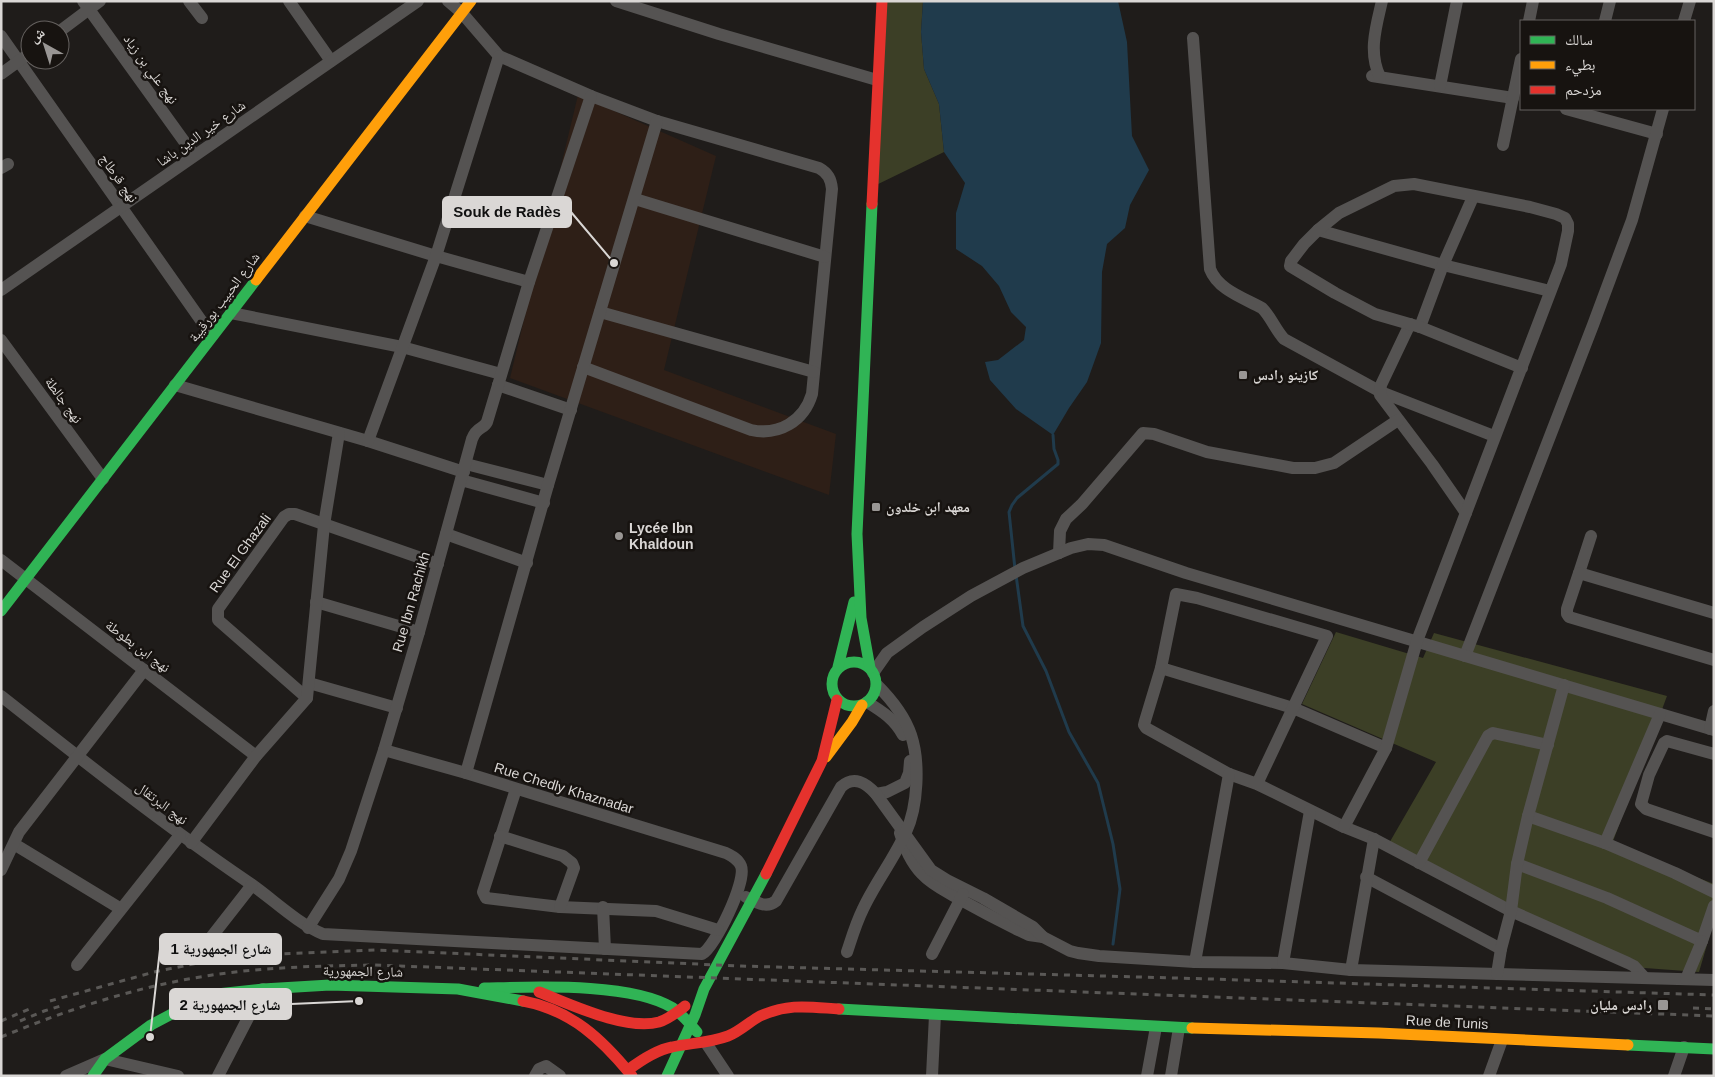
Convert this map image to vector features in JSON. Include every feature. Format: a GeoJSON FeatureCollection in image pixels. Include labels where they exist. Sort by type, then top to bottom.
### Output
{"type":"FeatureCollection","features":[{"type":"Feature","properties":{"kind":"main road","name":"شارع الحبيب بورقيبة"},"geometry":{"type":"LineString","coordinates":[[1,611],[471,1]]}},
{"type":"Feature","properties":{"kind":"main road"},"geometry":{"type":"LineString","coordinates":[[667,1076],[695,1015],[704,989],[750,906],[815,774],[822,762],[875,693],[873,675],[860,621],[857,584],[877,80],[882,1]]}},
{"type":"Feature","properties":{"kind":"main road"},"geometry":{"type":"LineString","coordinates":[[838,668],[857,584]]}},
{"type":"Feature","properties":{"kind":"main road"},"geometry":{"type":"LineString","coordinates":[[865,704],[853,707],[844,705],[837,700],[831,683],[833,675],[838,668],[846,663],[855,661],[863,663],[873,675]]}},
{"type":"Feature","properties":{"kind":"main road"},"geometry":{"type":"LineString","coordinates":[[822,762],[837,700]]}},
{"type":"Feature","properties":{"kind":"main road","name":"شارع الجمهورية"},"geometry":{"type":"LineString","coordinates":[[92,1076],[105,1059],[151,1025],[181,1009],[217,994],[330,985],[458,989],[533,1003],[569,1017],[600,1038],[630,1073]]}},
{"type":"Feature","properties":{"kind":"main road"},"geometry":{"type":"LineString","coordinates":[[523,986],[629,1024],[654,1024],[675,1014],[704,989]]}},
{"type":"Feature","properties":{"kind":"main road"},"geometry":{"type":"LineString","coordinates":[[458,989],[523,986],[610,990],[648,997],[673,1009],[685,1018],[706,1042]]}},
{"type":"Feature","properties":{"kind":"main road","name":"Rue de Tunis"},"geometry":{"type":"LineString","coordinates":[[630,1073],[640,1061],[655,1053],[670,1047],[706,1042],[729,1036],[759,1017],[778,1009],[792,1006],[1156,1028],[1379,1033],[1714,1049]]}},
{"type":"Feature","properties":{"kind":"main road"},"geometry":{"type":"LineString","coordinates":[[639,1076],[646,1069],[655,1053]]}},
{"type":"Feature","properties":{"kind":"street"},"geometry":{"type":"LineString","coordinates":[[70,21],[86,5],[100,1]]}},
{"type":"Feature","properties":{"kind":"street"},"geometry":{"type":"LineString","coordinates":[[189,1],[202,18]]}},
{"type":"Feature","properties":{"kind":"street"},"geometry":{"type":"LineString","coordinates":[[289,1],[331,61]]}},
{"type":"Feature","properties":{"kind":"street","name":"شارع خير الدين باشا"},"geometry":{"type":"LineString","coordinates":[[1,290],[418,1]]}},
{"type":"Feature","properties":{"kind":"street"},"geometry":{"type":"LineString","coordinates":[[448,1],[462,13],[499,56],[591,96],[657,121],[820,168],[832,184],[810,402],[801,415],[785,426],[765,432],[751,430],[583,366]]}},
{"type":"Feature","properties":{"kind":"street"},"geometry":{"type":"LineString","coordinates":[[616,1],[719,34],[877,80]]}},
{"type":"Feature","properties":{"kind":"street"},"geometry":{"type":"LineString","coordinates":[[1382,1],[1374,40],[1373,58],[1376,76],[1513,98]]}},
{"type":"Feature","properties":{"kind":"street"},"geometry":{"type":"LineString","coordinates":[[1440,86],[1457,1]]}},
{"type":"Feature","properties":{"kind":"street"},"geometry":{"type":"LineString","coordinates":[[1529,20],[1533,1]]}},
{"type":"Feature","properties":{"kind":"street"},"geometry":{"type":"LineString","coordinates":[[1604,20],[1610,1]]}},
{"type":"Feature","properties":{"kind":"street"},"geometry":{"type":"LineString","coordinates":[[1684,20],[1690,1]]}},
{"type":"Feature","properties":{"kind":"street","name":"نهج علي بن زياد"},"geometry":{"type":"LineString","coordinates":[[86,5],[194,155]]}},
{"type":"Feature","properties":{"kind":"street","name":"نهج قرطاج"},"geometry":{"type":"LineString","coordinates":[[1,36],[212,336]]}},
{"type":"Feature","properties":{"kind":"street"},"geometry":{"type":"LineString","coordinates":[[1193,38],[1210,269],[1213,278],[1220,285],[1262,308],[1284,339],[1381,392],[1494,436]]}},
{"type":"Feature","properties":{"kind":"street"},"geometry":{"type":"LineString","coordinates":[[368,441],[436,256],[499,56]]}},
{"type":"Feature","properties":{"kind":"street"},"geometry":{"type":"LineString","coordinates":[[1,74],[19,61]]}},
{"type":"Feature","properties":{"kind":"street"},"geometry":{"type":"LineString","coordinates":[[1503,145],[1520,64]]}},
{"type":"Feature","properties":{"kind":"street","name":"Rue Ibn Rachikh"},"geometry":{"type":"LineString","coordinates":[[308,928],[339,879],[351,851],[397,708],[474,434],[478,428],[487,422],[528,282],[591,96]]}},
{"type":"Feature","properties":{"kind":"street"},"geometry":{"type":"LineString","coordinates":[[1465,656],[1632,220],[1664,110]]}},
{"type":"Feature","properties":{"kind":"street"},"geometry":{"type":"LineString","coordinates":[[1580,111],[1657,134]]}},
{"type":"Feature","properties":{"kind":"street"},"geometry":{"type":"LineString","coordinates":[[466,773],[548,485],[657,121]]}},
{"type":"Feature","properties":{"kind":"street"},"geometry":{"type":"LineString","coordinates":[[1344,827],[1386,748],[1417,641],[1494,436],[1522,368],[1561,264],[1566,245],[1568,224],[1565,218],[1530,207],[1414,184],[1394,186],[1339,213],[1304,244],[1291,261],[1290,266],[1292,268],[1334,293],[1375,314],[1415,326],[1522,368]]}},
{"type":"Feature","properties":{"kind":"street"},"geometry":{"type":"LineString","coordinates":[[1466,513],[1432,464],[1383,400],[1381,385],[1415,326],[1473,197]]}},
{"type":"Feature","properties":{"kind":"street"},"geometry":{"type":"LineString","coordinates":[[635,199],[825,257]]}},
{"type":"Feature","properties":{"kind":"street"},"geometry":{"type":"LineString","coordinates":[[305,216],[528,282]]}},
{"type":"Feature","properties":{"kind":"street"},"geometry":{"type":"LineString","coordinates":[[1318,230],[1443,265],[1550,291]]}},
{"type":"Feature","properties":{"kind":"street"},"geometry":{"type":"LineString","coordinates":[[600,312],[814,372]]}},
{"type":"Feature","properties":{"kind":"street"},"geometry":{"type":"LineString","coordinates":[[230,313],[402,347],[499,380],[571,410]]}},
{"type":"Feature","properties":{"kind":"street","name":"نهج جالطة"},"geometry":{"type":"LineString","coordinates":[[1,340],[103,479]]}},
{"type":"Feature","properties":{"kind":"street"},"geometry":{"type":"LineString","coordinates":[[175,385],[368,441],[464,472],[544,503]]}},
{"type":"Feature","properties":{"kind":"street"},"geometry":{"type":"LineString","coordinates":[[1059,553],[1060,531],[1066,519],[1082,504],[1143,433],[1154,434],[1207,452],[1293,468],[1315,468],[1334,463],[1398,420]]}},
{"type":"Feature","properties":{"kind":"street"},"geometry":{"type":"LineString","coordinates":[[191,843],[256,756],[307,698],[324,525],[339,433]]}},
{"type":"Feature","properties":{"kind":"street"},"geometry":{"type":"LineString","coordinates":[[464,472],[548,485]]}},
{"type":"Feature","properties":{"kind":"street","name":"Rue El Ghazali"},"geometry":{"type":"LineString","coordinates":[[307,698],[218,620],[217,615],[218,609],[284,517],[289,514],[295,514],[438,564]]}},
{"type":"Feature","properties":{"kind":"street"},"geometry":{"type":"LineString","coordinates":[[446,534],[527,563]]}},
{"type":"Feature","properties":{"kind":"street"},"geometry":{"type":"LineString","coordinates":[[1591,536],[1566,614],[1569,617],[1714,660]]}},
{"type":"Feature","properties":{"kind":"street"},"geometry":{"type":"LineString","coordinates":[[847,952],[863,908],[902,832],[916,794],[916,769],[911,734],[873,675],[887,654],[923,627],[971,596],[1023,568],[1059,553],[1088,544],[1104,545],[1186,572],[1712,730],[1714,711]]}},
{"type":"Feature","properties":{"kind":"street","name":"نهج ابن بطوطة"},"geometry":{"type":"LineString","coordinates":[[1,560],[256,756]]}},
{"type":"Feature","properties":{"kind":"street"},"geometry":{"type":"LineString","coordinates":[[1579,572],[1714,613]]}},
{"type":"Feature","properties":{"kind":"street"},"geometry":{"type":"LineString","coordinates":[[1257,784],[1309,677],[1327,638],[1326,635],[1178,593],[1176,595],[1161,668],[1151,695],[1144,725],[1146,728],[1229,774],[1257,784],[1344,827],[1374,839],[1511,911],[1634,966],[1644,978]]}},
{"type":"Feature","properties":{"kind":"street"},"geometry":{"type":"LineString","coordinates":[[316,602],[419,632]]}},
{"type":"Feature","properties":{"kind":"street"},"geometry":{"type":"LineString","coordinates":[[1161,668],[1293,708],[1386,748]]}},
{"type":"Feature","properties":{"kind":"street"},"geometry":{"type":"LineString","coordinates":[[1,870],[19,832],[144,670]]}},
{"type":"Feature","properties":{"kind":"street"},"geometry":{"type":"LineString","coordinates":[[309,683],[397,708]]}},
{"type":"Feature","properties":{"kind":"street"},"geometry":{"type":"LineString","coordinates":[[1497,974],[1501,949],[1511,911],[1517,864],[1528,816],[1564,685]]}},
{"type":"Feature","properties":{"kind":"street","name":"نهج البرتقال"},"geometry":{"type":"LineString","coordinates":[[1,696],[180,835],[308,928],[323,934],[332,936],[702,954],[710,947],[718,930]]}},
{"type":"Feature","properties":{"kind":"street"},"geometry":{"type":"LineString","coordinates":[[865,704],[886,713],[897,724],[905,738],[910,755],[909,773],[905,783],[887,792],[876,794]]}},
{"type":"Feature","properties":{"kind":"street"},"geometry":{"type":"LineString","coordinates":[[1605,843],[1660,714]]}},
{"type":"Feature","properties":{"kind":"street"},"geometry":{"type":"LineString","coordinates":[[1419,863],[1488,736],[1493,733],[1548,745]]}},
{"type":"Feature","properties":{"kind":"street"},"geometry":{"type":"LineString","coordinates":[[1714,754],[1667,742],[1664,743],[1649,775],[1641,804],[1646,809],[1714,832]]}},
{"type":"Feature","properties":{"kind":"street","name":"Rue Chedly Khaznadar"},"geometry":{"type":"LineString","coordinates":[[384,750],[466,773],[516,790],[726,853],[735,858],[741,866],[742,879],[738,894]]}},
{"type":"Feature","properties":{"kind":"street"},"geometry":{"type":"LineString","coordinates":[[1195,962],[1229,774]]}},
{"type":"Feature","properties":{"kind":"street"},"geometry":{"type":"LineString","coordinates":[[516,790],[483,892],[486,898],[560,907],[603,907],[656,911],[718,930],[738,894],[762,905],[773,904],[780,896],[823,816],[841,787],[846,782],[857,780],[868,785],[876,794],[902,832],[921,873],[941,889],[963,895],[1029,935],[1043,937],[1070,951],[1078,953],[1195,962],[1283,963],[1351,970],[1714,980]]}},
{"type":"Feature","properties":{"kind":"street"},"geometry":{"type":"LineString","coordinates":[[1283,963],[1310,811]]}},
{"type":"Feature","properties":{"kind":"street"},"geometry":{"type":"LineString","coordinates":[[1528,816],[1605,843],[1714,892]]}},
{"type":"Feature","properties":{"kind":"street"},"geometry":{"type":"LineString","coordinates":[[77,965],[180,835]]}},
{"type":"Feature","properties":{"kind":"street"},"geometry":{"type":"LineString","coordinates":[[500,836],[563,856],[572,863],[574,868],[560,907]]}},
{"type":"Feature","properties":{"kind":"street"},"geometry":{"type":"LineString","coordinates":[[1351,970],[1374,839]]}},
{"type":"Feature","properties":{"kind":"street"},"geometry":{"type":"LineString","coordinates":[[14,844],[121,909]]}},
{"type":"Feature","properties":{"kind":"street"},"geometry":{"type":"LineString","coordinates":[[1517,864],[1561,879],[1607,898],[1702,941]]}},
{"type":"Feature","properties":{"kind":"street"},"geometry":{"type":"LineString","coordinates":[[1366,877],[1501,949]]}},
{"type":"Feature","properties":{"kind":"street"},"geometry":{"type":"LineString","coordinates":[[202,948],[252,886]]}},
{"type":"Feature","properties":{"kind":"street"},"geometry":{"type":"LineString","coordinates":[[932,954],[963,895]]}},
{"type":"Feature","properties":{"kind":"street"},"geometry":{"type":"LineString","coordinates":[[1686,979],[1714,906]]}},
{"type":"Feature","properties":{"kind":"street"},"geometry":{"type":"LineString","coordinates":[[603,907],[605,949]]}},
{"type":"Feature","properties":{"kind":"street"},"geometry":{"type":"LineString","coordinates":[[218,1076],[263,989]]}},
{"type":"Feature","properties":{"kind":"street"},"geometry":{"type":"LineString","coordinates":[[932,1076],[935,1015]]}},
{"type":"Feature","properties":{"kind":"street"},"geometry":{"type":"LineString","coordinates":[[1147,1076],[1156,1028]]}},
{"type":"Feature","properties":{"kind":"street"},"geometry":{"type":"LineString","coordinates":[[1171,1076],[1179,1028]]}},
{"type":"Feature","properties":{"kind":"street"},"geometry":{"type":"LineString","coordinates":[[1490,1076],[1502,1040]]}},
{"type":"Feature","properties":{"kind":"street"},"geometry":{"type":"LineString","coordinates":[[706,1042],[728,1076]]}},
{"type":"Feature","properties":{"kind":"street"},"geometry":{"type":"LineString","coordinates":[[1674,1076],[1684,1047]]}},
{"type":"Feature","properties":{"kind":"street"},"geometry":{"type":"LineString","coordinates":[[66,1076],[105,1059],[178,1076]]}},
{"type":"Feature","properties":{"kind":"street"},"geometry":{"type":"LineString","coordinates":[[535,1076],[539,1069],[546,1066],[560,1076]]}},
{"type":"Feature","properties":{"kind":"shaded area"},"geometry":{"type":"Polygon","coordinates":[[[578,95],[716,156],[664,370],[836,434],[829,495],[510,378],[578,95]]]}},
{"type":"Feature","properties":{"kind":"green space"},"geometry":{"type":"Polygon","coordinates":[[[883,1],[923,1],[921,32],[924,69],[939,104],[944,152],[870,188],[883,1]]]}},
{"type":"Feature","properties":{"kind":"green space"},"geometry":{"type":"Polygon","coordinates":[[[1336,632],[1423,658],[1434,633],[1667,696],[1612,844],[1714,884],[1714,921],[1699,972],[1631,967],[1388,845],[1436,762],[1302,704],[1336,632]]]}},
{"type":"Feature","properties":{"kind":"water"},"geometry":{"type":"Polygon","coordinates":[[[923,1],[1118,1],[1127,42],[1132,136],[1149,170],[1130,205],[1125,228],[1107,244],[1102,272],[1101,343],[1087,382],[1053,435],[1016,409],[990,380],[985,362],[998,360],[1024,340],[1026,327],[1011,312],[999,286],[982,266],[956,249],[956,213],[965,183],[944,152],[939,104],[924,69],[921,32],[923,1]]]}},
{"type":"Feature","properties":{"kind":"waterway"},"geometry":{"type":"LineString","coordinates":[[1015,569],[1009,512],[1017,498],[1058,464],[1053,435]]}},
{"type":"Feature","properties":{"kind":"waterway"},"geometry":{"type":"LineString","coordinates":[[1016,575],[1023,626],[1046,671],[1069,732],[1098,783],[1113,844],[1120,889],[1113,944]]}},
{"type":"Feature","properties":{"kind":"railway"},"geometry":{"type":"LineString","coordinates":[[50,1001],[154,972],[203,962],[252,955],[377,950],[741,966],[1714,995]]}},
{"type":"Feature","properties":{"kind":"railway"},"geometry":{"type":"LineString","coordinates":[[1,1037],[102,1000],[153,986],[206,976],[269,969],[374,965],[1714,1016]]}},
{"type":"Feature","properties":{"kind":"railway"},"geometry":{"type":"LineString","coordinates":[[20,1021],[64,1005]]}},
{"type":"Feature","properties":{"kind":"railway"},"geometry":{"type":"LineString","coordinates":[[1,1021],[34,1007]]}},
{"type":"Feature","properties":{"kind":"railway"},"geometry":{"type":"LineString","coordinates":[[1693,1008],[1714,1009]]}},
{"type":"Feature","properties":{"kind":"traffic: fast"},"geometry":{"type":"LineString","coordinates":[[870,668],[861,618],[857,534],[872,204]]}},
{"type":"Feature","properties":{"kind":"traffic: fast"},"geometry":{"type":"LineString","coordinates":[[1,611],[256,280]]}},
{"type":"Feature","properties":{"kind":"traffic: fast"},"geometry":{"type":"LineString","coordinates":[[838,667],[854,602]]}},
{"type":"Feature","properties":{"kind":"traffic: fast"},"geometry":{"type":"LineString","coordinates":[[858,662],[870,668],[875,675],[876,684],[875,693],[870,700],[863,705],[850,706],[842,703],[835,696],[832,680],[835,672],[842,665],[858,662]]}},
{"type":"Feature","properties":{"kind":"traffic: fast"},"geometry":{"type":"LineString","coordinates":[[667,1076],[695,1015],[704,989],[766,874]]}},
{"type":"Feature","properties":{"kind":"traffic: fast"},"geometry":{"type":"LineString","coordinates":[[93,1076],[105,1059],[151,1025],[181,1009],[217,994],[330,985],[458,989],[523,1001]]}},
{"type":"Feature","properties":{"kind":"traffic: fast"},"geometry":{"type":"LineString","coordinates":[[484,988],[581,988],[633,994],[655,1000],[673,1008],[697,1032]]}},
{"type":"Feature","properties":{"kind":"traffic: fast"},"geometry":{"type":"LineString","coordinates":[[839,1009],[1192,1028]]}},
{"type":"Feature","properties":{"kind":"traffic: fast"},"geometry":{"type":"LineString","coordinates":[[1628,1045],[1714,1049]]}},
{"type":"Feature","properties":{"kind":"traffic: slow"},"geometry":{"type":"LineString","coordinates":[[256,280],[471,1]]}},
{"type":"Feature","properties":{"kind":"traffic: slow"},"geometry":{"type":"LineString","coordinates":[[826,757],[862,705]]}},
{"type":"Feature","properties":{"kind":"traffic: slow"},"geometry":{"type":"LineString","coordinates":[[1192,1028],[1379,1033],[1628,1045]]}},
{"type":"Feature","properties":{"kind":"traffic: jam"},"geometry":{"type":"LineString","coordinates":[[872,204],[882,1]]}},
{"type":"Feature","properties":{"kind":"traffic: jam"},"geometry":{"type":"LineString","coordinates":[[766,874],[822,761],[837,700]]}},
{"type":"Feature","properties":{"kind":"traffic: jam"},"geometry":{"type":"LineString","coordinates":[[539,992],[598,1015],[631,1023],[646,1024],[659,1022],[670,1017],[685,1006]]}},
{"type":"Feature","properties":{"kind":"traffic: jam"},"geometry":{"type":"LineString","coordinates":[[523,1001],[540,1005],[571,1019],[597,1038],[632,1076]]}},
{"type":"Feature","properties":{"kind":"traffic: jam"},"geometry":{"type":"LineString","coordinates":[[628,1070],[649,1056],[666,1048],[728,1036],[760,1016],[780,1009],[799,1007],[839,1009]]}},
{"type":"Feature","properties":{"kind":"place","name":"Souk de Radès"},"geometry":{"type":"Point","coordinates":[614,263]}},
{"type":"Feature","properties":{"kind":"place","name":"كازينو رادس"},"geometry":{"type":"Point","coordinates":[1243,375]}},
{"type":"Feature","properties":{"kind":"place","name":"معهد ابن خلدون"},"geometry":{"type":"Point","coordinates":[876,507]}},
{"type":"Feature","properties":{"kind":"place","name":"Lycée Ibn Khaldoun"},"geometry":{"type":"Point","coordinates":[619,536]}},
{"type":"Feature","properties":{"kind":"place","name":"شارع الجمهورية 2"},"geometry":{"type":"Point","coordinates":[359,1001]}},
{"type":"Feature","properties":{"kind":"place","name":"رادس مليان"},"geometry":{"type":"Point","coordinates":[1663,1005]}},
{"type":"Feature","properties":{"kind":"place","name":"شارع الجمهورية 1"},"geometry":{"type":"Point","coordinates":[150,1037]}}]}
